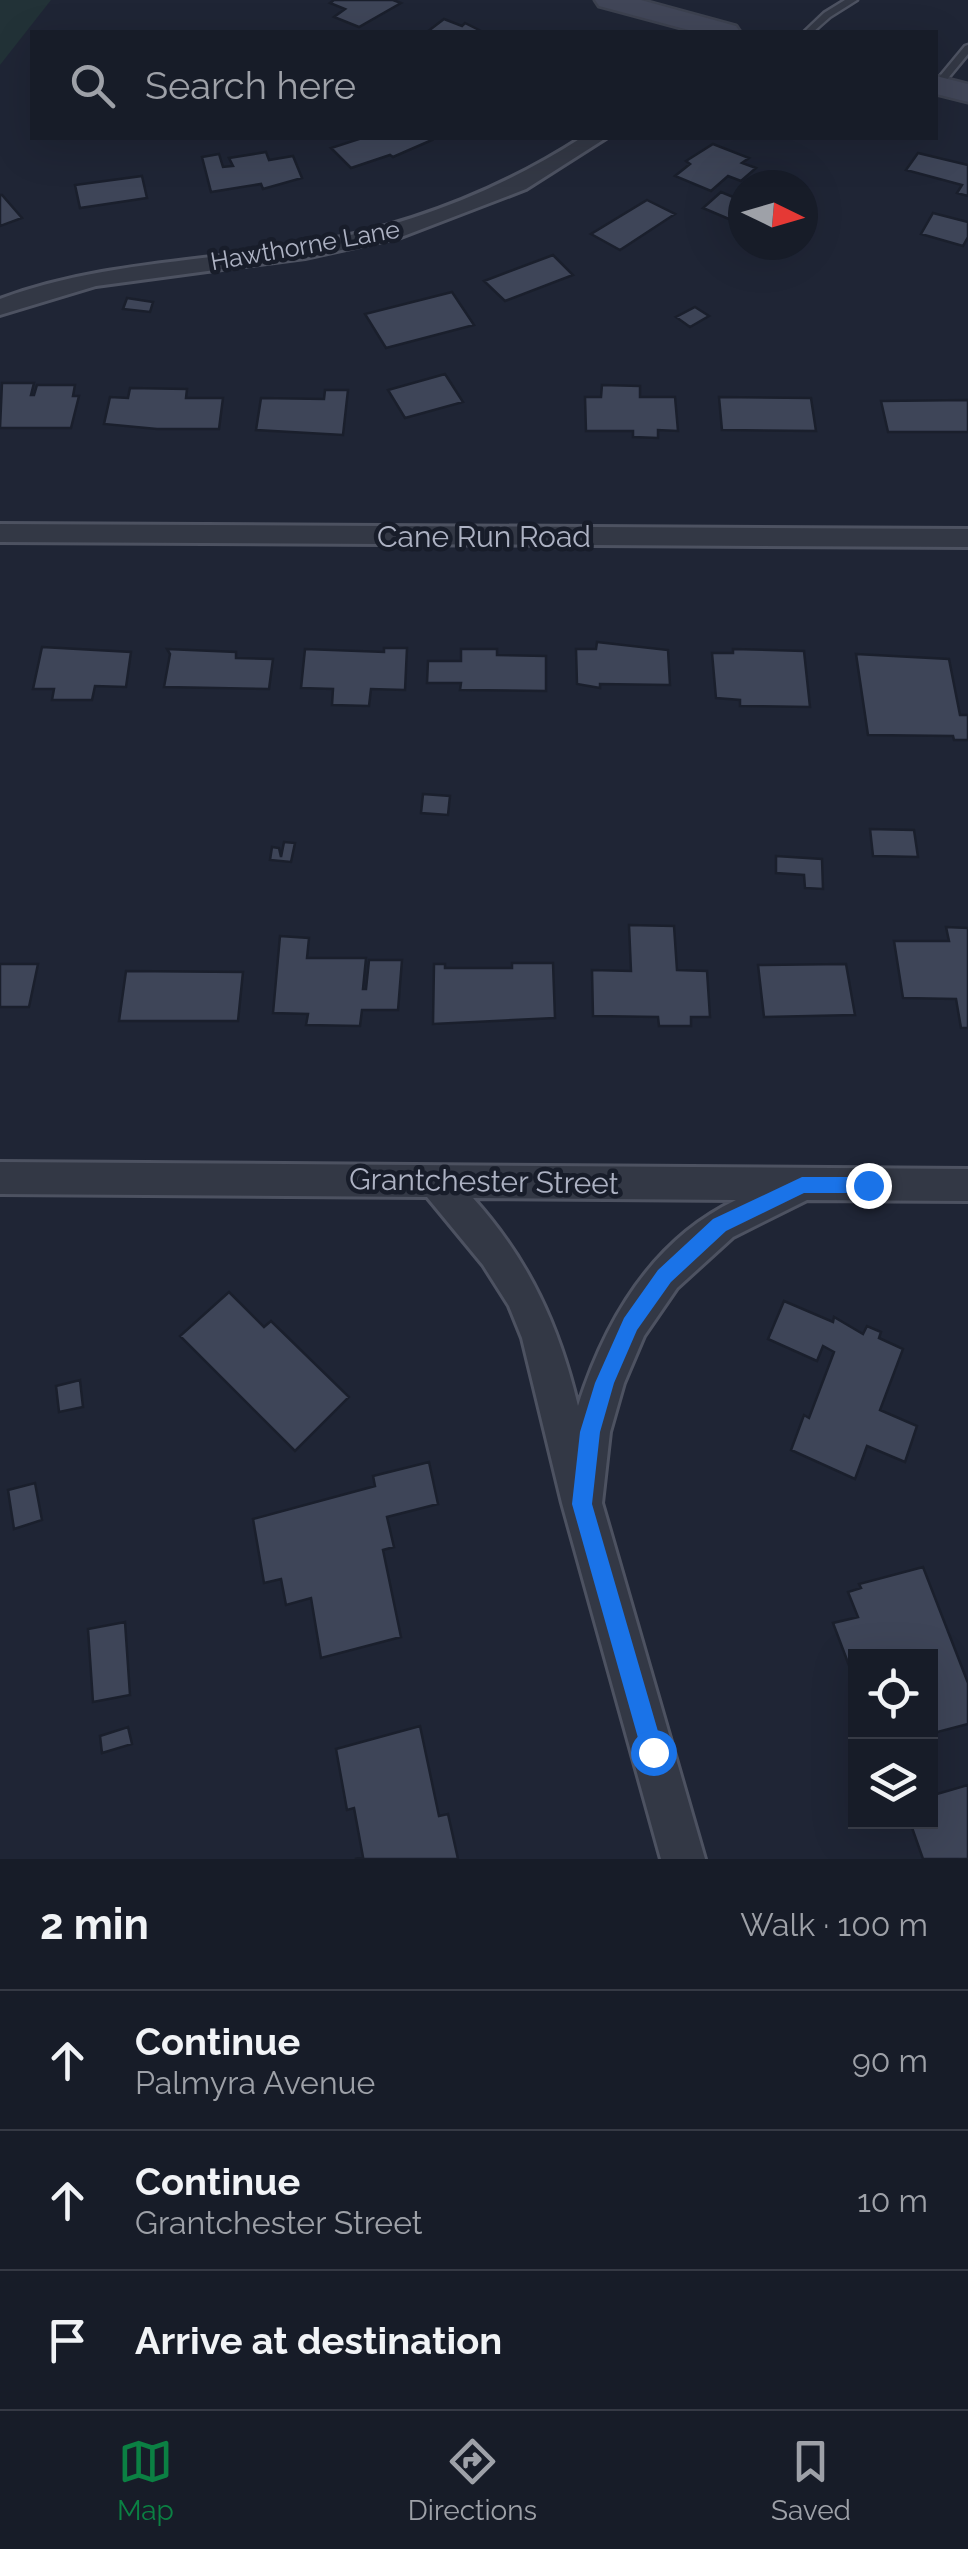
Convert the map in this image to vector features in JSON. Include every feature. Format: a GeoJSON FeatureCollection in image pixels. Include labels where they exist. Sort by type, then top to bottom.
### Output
{"type":"FeatureCollection","features":[{"type":"Feature","properties":{"kind":"main road"},"geometry":{"type":"LineString","coordinates":[[610,0],[706,30]]}},
{"type":"Feature","properties":{"kind":"main road"},"geometry":{"type":"LineString","coordinates":[[938,86],[968,94]]}},
{"type":"Feature","properties":{"kind":"street","name":"Hawthorne Lane"},"geometry":{"type":"LineString","coordinates":[[0,308],[80,282],[139,271],[264,258],[388,233],[467,208],[537,176],[592,140]]}},
{"type":"Feature","properties":{"kind":"street","name":"Cane Run Road"},"geometry":{"type":"LineString","coordinates":[[0,533],[968,538]]}},
{"type":"Feature","properties":{"kind":"street","name":"Grantchester Street"},"geometry":{"type":"LineString","coordinates":[[0,1178],[968,1185]]}},
{"type":"Feature","properties":{"kind":"street"},"geometry":{"type":"LineString","coordinates":[[434,1180],[479,1230],[523,1298],[540,1336],[582,1504],[683,1859]]}},
{"type":"Feature","properties":{"kind":"street"},"geometry":{"type":"LineString","coordinates":[[582,1504],[590,1432],[630,1324],[664,1276],[720,1225],[802,1185]]}},
{"type":"Feature","properties":{"kind":"lane"},"geometry":{"type":"LineString","coordinates":[[810,30],[852,0]]}},
{"type":"Feature","properties":{"kind":"lane"},"geometry":{"type":"LineString","coordinates":[[938,83],[968,48]]}},
{"type":"Feature","properties":{"kind":"shaded area"},"geometry":{"type":"Polygon","coordinates":[[[0,0],[51,0],[0,65],[0,0]]]}},
{"type":"Feature","properties":{"kind":"building"},"geometry":{"type":"Polygon","coordinates":[[[330,3],[401,3],[359,27],[334,17],[345,9],[330,3]]]}},
{"type":"Feature","properties":{"kind":"building"},"geometry":{"type":"Polygon","coordinates":[[[444,19],[479,30],[430,30],[444,19]]]}},
{"type":"Feature","properties":{"kind":"building"},"geometry":{"type":"Polygon","coordinates":[[[356,140],[432,140],[393,157],[351,168],[331,148],[356,140]]]}},
{"type":"Feature","properties":{"kind":"building"},"geometry":{"type":"Polygon","coordinates":[[[713,144],[749,158],[742,163],[756,168],[728,170],[728,176],[711,191],[675,176],[690,164],[686,161],[713,144]]]}},
{"type":"Feature","properties":{"kind":"building"},"geometry":{"type":"Polygon","coordinates":[[[266,152],[269,160],[293,156],[302,178],[263,189],[261,184],[211,192],[202,157],[219,154],[223,167],[233,166],[229,158],[266,152]]]}},
{"type":"Feature","properties":{"kind":"building"},"geometry":{"type":"Polygon","coordinates":[[[918,153],[968,165],[968,196],[957,193],[962,185],[906,170],[918,153]]]}},
{"type":"Feature","properties":{"kind":"building"},"geometry":{"type":"Polygon","coordinates":[[[142,176],[147,198],[80,208],[75,185],[142,176]]]}},
{"type":"Feature","properties":{"kind":"building"},"geometry":{"type":"Polygon","coordinates":[[[721,192],[728,195],[728,219],[703,208],[721,192]]]}},
{"type":"Feature","properties":{"kind":"building"},"geometry":{"type":"Polygon","coordinates":[[[2,195],[22,218],[0,226],[2,195]]]}},
{"type":"Feature","properties":{"kind":"building"},"geometry":{"type":"Polygon","coordinates":[[[647,200],[675,214],[620,250],[591,234],[647,200]]]}},
{"type":"Feature","properties":{"kind":"building"},"geometry":{"type":"Polygon","coordinates":[[[933,213],[968,222],[968,237],[963,246],[921,234],[933,213]]]}},
{"type":"Feature","properties":{"kind":"building"},"geometry":{"type":"Polygon","coordinates":[[[553,255],[573,275],[505,301],[484,281],[553,255]]]}},
{"type":"Feature","properties":{"kind":"building"},"geometry":{"type":"Polygon","coordinates":[[[452,292],[474,325],[386,348],[365,314],[452,292]]]}},
{"type":"Feature","properties":{"kind":"building"},"geometry":{"type":"Polygon","coordinates":[[[127,298],[153,302],[150,312],[123,309],[127,298]]]}},
{"type":"Feature","properties":{"kind":"building"},"geometry":{"type":"Polygon","coordinates":[[[695,307],[709,316],[690,327],[676,317],[695,307]]]}},
{"type":"Feature","properties":{"kind":"building"},"geometry":{"type":"Polygon","coordinates":[[[445,374],[463,402],[405,418],[388,390],[445,374]]]}},
{"type":"Feature","properties":{"kind":"building"},"geometry":{"type":"Polygon","coordinates":[[[2,383],[34,383],[31,395],[37,385],[75,385],[73,396],[79,396],[71,428],[0,428],[2,383]]]}},
{"type":"Feature","properties":{"kind":"building"},"geometry":{"type":"Polygon","coordinates":[[[602,385],[640,386],[640,397],[675,397],[678,431],[658,430],[658,438],[633,437],[633,431],[586,431],[585,397],[601,397],[602,385]]]}},
{"type":"Feature","properties":{"kind":"building"},"geometry":{"type":"Polygon","coordinates":[[[130,388],[187,389],[186,398],[223,398],[219,429],[104,424],[110,397],[128,398],[130,388]]]}},
{"type":"Feature","properties":{"kind":"building"},"geometry":{"type":"Polygon","coordinates":[[[325,390],[348,390],[343,435],[256,430],[261,398],[324,399],[325,390]]]}},
{"type":"Feature","properties":{"kind":"building"},"geometry":{"type":"Polygon","coordinates":[[[719,397],[811,398],[816,431],[722,430],[719,397]]]}},
{"type":"Feature","properties":{"kind":"building"},"geometry":{"type":"Polygon","coordinates":[[[968,400],[968,432],[888,432],[881,401],[968,400]]]}},
{"type":"Feature","properties":{"kind":"building"},"geometry":{"type":"Polygon","coordinates":[[[597,642],[668,650],[670,685],[600,684],[600,688],[577,684],[576,649],[596,649],[597,642]]]}},
{"type":"Feature","properties":{"kind":"building"},"geometry":{"type":"Polygon","coordinates":[[[42,647],[131,652],[126,687],[95,686],[92,700],[52,700],[54,689],[33,689],[42,647]]]}},
{"type":"Feature","properties":{"kind":"building"},"geometry":{"type":"Polygon","coordinates":[[[384,648],[407,648],[405,690],[371,689],[369,706],[332,705],[333,689],[301,688],[305,649],[384,652],[384,648]]]}},
{"type":"Feature","properties":{"kind":"building"},"geometry":{"type":"Polygon","coordinates":[[[167,649],[236,652],[236,658],[273,659],[269,689],[164,687],[170,654],[167,649]]]}},
{"type":"Feature","properties":{"kind":"building"},"geometry":{"type":"Polygon","coordinates":[[[461,649],[497,649],[497,655],[546,656],[546,691],[460,690],[461,683],[427,683],[428,661],[461,661],[461,649]]]}},
{"type":"Feature","properties":{"kind":"building"},"geometry":{"type":"Polygon","coordinates":[[[733,649],[804,651],[810,707],[740,706],[740,700],[716,698],[712,653],[733,653],[733,649]]]}},
{"type":"Feature","properties":{"kind":"building"},"geometry":{"type":"Polygon","coordinates":[[[856,654],[949,659],[960,715],[968,715],[968,740],[954,740],[953,736],[868,735],[856,654]]]}},
{"type":"Feature","properties":{"kind":"building"},"geometry":{"type":"Polygon","coordinates":[[[423,794],[450,796],[448,815],[421,813],[423,794]]]}},
{"type":"Feature","properties":{"kind":"building"},"geometry":{"type":"Polygon","coordinates":[[[870,829],[914,830],[918,857],[873,856],[870,829]]]}},
{"type":"Feature","properties":{"kind":"building"},"geometry":{"type":"Polygon","coordinates":[[[284,842],[295,843],[291,862],[270,860],[272,847],[279,848],[281,857],[284,842]]]}},
{"type":"Feature","properties":{"kind":"building"},"geometry":{"type":"Polygon","coordinates":[[[776,856],[822,859],[823,889],[805,888],[804,875],[776,873],[776,856]]]}},
{"type":"Feature","properties":{"kind":"building"},"geometry":{"type":"Polygon","coordinates":[[[629,925],[674,926],[677,970],[707,971],[710,1017],[691,1017],[691,1026],[659,1026],[658,1017],[593,1016],[592,970],[631,971],[629,925]]]}},
{"type":"Feature","properties":{"kind":"building"},"geometry":{"type":"Polygon","coordinates":[[[946,927],[968,928],[968,1028],[961,1028],[956,999],[903,998],[894,941],[949,941],[946,927]]]}},
{"type":"Feature","properties":{"kind":"building"},"geometry":{"type":"Polygon","coordinates":[[[280,936],[309,938],[307,958],[366,958],[363,989],[369,960],[402,960],[398,1010],[362,1010],[360,1026],[306,1025],[308,1014],[273,1013],[280,936]]]}},
{"type":"Feature","properties":{"kind":"building"},"geometry":{"type":"Polygon","coordinates":[[[512,963],[553,963],[555,1018],[433,1024],[434,964],[445,964],[445,968],[512,968],[512,963]]]}},
{"type":"Feature","properties":{"kind":"building"},"geometry":{"type":"Polygon","coordinates":[[[0,964],[38,964],[29,1007],[0,1007],[0,964]]]}},
{"type":"Feature","properties":{"kind":"building"},"geometry":{"type":"Polygon","coordinates":[[[846,964],[855,1015],[764,1017],[758,965],[846,964]]]}},
{"type":"Feature","properties":{"kind":"building"},"geometry":{"type":"Polygon","coordinates":[[[126,971],[243,972],[238,1021],[119,1021],[126,971]]]}},
{"type":"Feature","properties":{"kind":"building"},"geometry":{"type":"Polygon","coordinates":[[[229,1292],[264,1327],[271,1321],[349,1397],[295,1451],[180,1336],[229,1292]]]}},
{"type":"Feature","properties":{"kind":"building"},"geometry":{"type":"Polygon","coordinates":[[[784,1301],[833,1322],[834,1317],[863,1334],[867,1326],[881,1332],[879,1338],[903,1349],[880,1410],[917,1426],[905,1462],[867,1446],[855,1479],[791,1450],[804,1415],[809,1418],[834,1352],[823,1346],[817,1361],[768,1339],[784,1301]]]}},
{"type":"Feature","properties":{"kind":"building"},"geometry":{"type":"Polygon","coordinates":[[[80,1380],[83,1407],[59,1412],[56,1386],[80,1380]]]}},
{"type":"Feature","properties":{"kind":"building"},"geometry":{"type":"Polygon","coordinates":[[[429,1462],[438,1504],[387,1517],[394,1547],[383,1550],[401,1637],[321,1658],[311,1598],[286,1605],[281,1579],[264,1583],[253,1519],[375,1486],[373,1476],[429,1462]]]}},
{"type":"Feature","properties":{"kind":"building"},"geometry":{"type":"Polygon","coordinates":[[[35,1483],[42,1520],[14,1529],[8,1490],[35,1483]]]}},
{"type":"Feature","properties":{"kind":"building"},"geometry":{"type":"Polygon","coordinates":[[[923,1567],[968,1683],[968,1724],[938,1732],[938,1649],[848,1649],[848,1663],[833,1623],[858,1617],[848,1592],[861,1588],[859,1584],[923,1567]]]}},
{"type":"Feature","properties":{"kind":"building"},"geometry":{"type":"Polygon","coordinates":[[[125,1622],[130,1695],[93,1702],[88,1629],[125,1622]]]}},
{"type":"Feature","properties":{"kind":"building"},"geometry":{"type":"Polygon","coordinates":[[[420,1726],[439,1816],[448,1814],[458,1859],[355,1859],[363,1857],[354,1808],[347,1810],[336,1749],[420,1726]]]}},
{"type":"Feature","properties":{"kind":"building"},"geometry":{"type":"Polygon","coordinates":[[[128,1727],[132,1744],[102,1753],[100,1736],[128,1727]]]}},
{"type":"Feature","properties":{"kind":"building"},"geometry":{"type":"Polygon","coordinates":[[[968,1785],[968,1859],[923,1859],[912,1829],[938,1829],[938,1794],[968,1785]]]}},
{"type":"Feature","properties":{"kind":"route"},"geometry":{"type":"LineString","coordinates":[[653,1752],[582,1504],[590,1432],[605,1383],[630,1324],[664,1276],[720,1225],[802,1185],[868,1185]]}}]}
